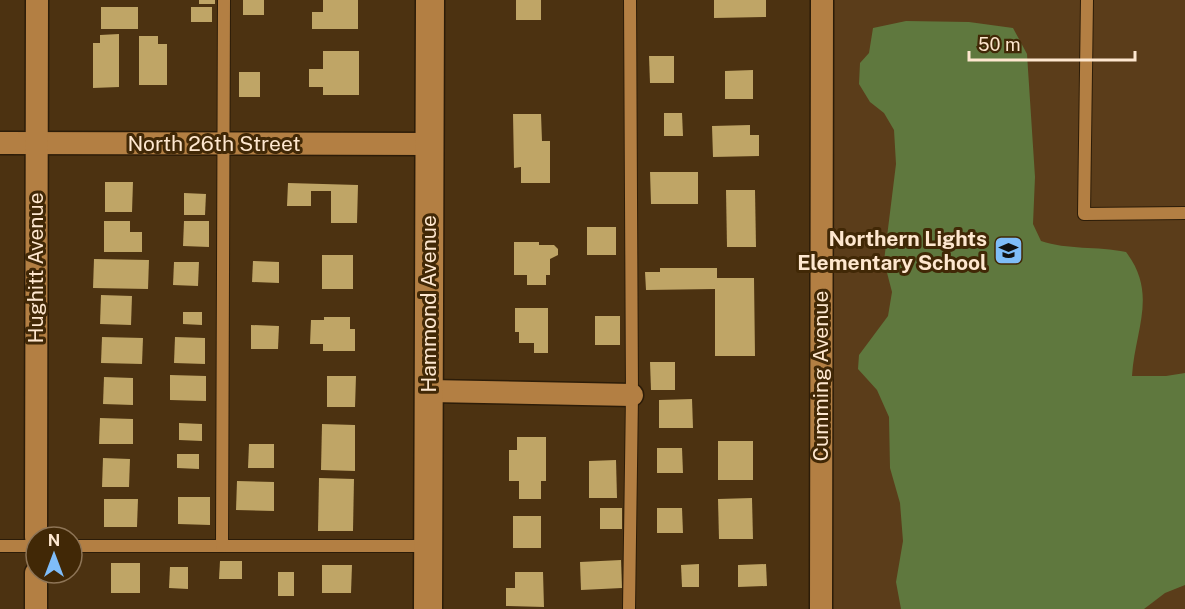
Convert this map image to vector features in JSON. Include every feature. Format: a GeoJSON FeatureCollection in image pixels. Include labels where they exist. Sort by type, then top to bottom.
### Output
{"type":"FeatureCollection","features":[{"type":"Feature","properties":{"kind":"street","name":"Hughitt Avenue"},"geometry":{"type":"LineString","coordinates":[[36,525],[37,0]]}},
{"type":"Feature","properties":{"kind":"street","name":"Hammond Avenue"},"geometry":{"type":"LineString","coordinates":[[428,609],[430,0]]}},
{"type":"Feature","properties":{"kind":"street","name":"Cumming Avenue"},"geometry":{"type":"LineString","coordinates":[[821,609],[822,0]]}},
{"type":"Feature","properties":{"kind":"street","name":"North 26th Street"},"geometry":{"type":"LineString","coordinates":[[0,142],[428,144]]}},
{"type":"Feature","properties":{"kind":"street"},"geometry":{"type":"LineString","coordinates":[[430,391],[632,395]]}},
{"type":"Feature","properties":{"kind":"street"},"geometry":{"type":"LineString","coordinates":[[36,585],[36,609]]}},
{"type":"Feature","properties":{"kind":"lane"},"geometry":{"type":"LineString","coordinates":[[222,546],[224,0]]}},
{"type":"Feature","properties":{"kind":"lane"},"geometry":{"type":"LineString","coordinates":[[629,609],[632,395],[630,0]]}},
{"type":"Feature","properties":{"kind":"lane"},"geometry":{"type":"LineString","coordinates":[[1087,0],[1084,214],[1185,213]]}},
{"type":"Feature","properties":{"kind":"lane"},"geometry":{"type":"LineString","coordinates":[[0,546],[24,546]]}},
{"type":"Feature","properties":{"kind":"lane"},"geometry":{"type":"LineString","coordinates":[[84,546],[428,546]]}},
{"type":"Feature","properties":{"kind":"shaded area","name":"Northern Lights Elementary School"},"geometry":{"type":"Polygon","coordinates":[[[832,0],[1185,0],[1185,609],[829,609],[832,0]]]}},
{"type":"Feature","properties":{"kind":"green space","name":"Northern Lights Elementary School"},"geometry":{"type":"Polygon","coordinates":[[[906,21],[969,22],[1013,28],[1027,54],[1035,177],[1033,224],[1041,241],[1061,246],[1126,252],[1136,267],[1143,297],[1132,376],[1166,376],[1185,373],[1185,585],[1165,593],[1144,609],[901,609],[896,582],[903,541],[900,503],[890,468],[889,417],[877,390],[858,369],[859,355],[888,316],[892,292],[884,261],[896,164],[894,130],[884,113],[870,102],[859,84],[860,63],[869,53],[873,28],[906,21]]]}},
{"type":"Feature","properties":{"kind":"building"},"geometry":{"type":"Polygon","coordinates":[[[199,0],[215,0],[215,4],[199,4],[199,0]]]}},
{"type":"Feature","properties":{"kind":"building"},"geometry":{"type":"Polygon","coordinates":[[[243,0],[264,0],[264,15],[243,15],[243,0]]]}},
{"type":"Feature","properties":{"kind":"building"},"geometry":{"type":"Polygon","coordinates":[[[323,0],[358,0],[358,29],[312,29],[312,12],[323,12],[323,0]]]}},
{"type":"Feature","properties":{"kind":"building"},"geometry":{"type":"Polygon","coordinates":[[[516,0],[541,0],[541,20],[516,20],[516,0]]]}},
{"type":"Feature","properties":{"kind":"building"},"geometry":{"type":"Polygon","coordinates":[[[714,0],[766,0],[766,17],[714,18],[714,0]]]}},
{"type":"Feature","properties":{"kind":"building"},"geometry":{"type":"Polygon","coordinates":[[[101,7],[138,7],[138,29],[101,29],[101,7]]]}},
{"type":"Feature","properties":{"kind":"building"},"geometry":{"type":"Polygon","coordinates":[[[191,7],[212,7],[212,22],[191,22],[191,7]]]}},
{"type":"Feature","properties":{"kind":"building"},"geometry":{"type":"Polygon","coordinates":[[[119,34],[119,87],[93,88],[93,43],[100,43],[100,35],[119,34]]]}},
{"type":"Feature","properties":{"kind":"building"},"geometry":{"type":"Polygon","coordinates":[[[139,36],[158,36],[158,44],[167,44],[167,85],[139,85],[139,36]]]}},
{"type":"Feature","properties":{"kind":"building"},"geometry":{"type":"Polygon","coordinates":[[[323,51],[359,51],[359,95],[323,95],[323,87],[309,87],[309,69],[323,69],[323,51]]]}},
{"type":"Feature","properties":{"kind":"building"},"geometry":{"type":"Polygon","coordinates":[[[649,56],[674,56],[674,83],[650,83],[649,56]]]}},
{"type":"Feature","properties":{"kind":"building"},"geometry":{"type":"Polygon","coordinates":[[[753,70],[753,99],[725,99],[725,71],[753,70]]]}},
{"type":"Feature","properties":{"kind":"building"},"geometry":{"type":"Polygon","coordinates":[[[239,72],[260,72],[260,97],[239,97],[239,72]]]}},
{"type":"Feature","properties":{"kind":"building"},"geometry":{"type":"Polygon","coordinates":[[[664,113],[682,113],[683,136],[664,136],[664,113]]]}},
{"type":"Feature","properties":{"kind":"building"},"geometry":{"type":"Polygon","coordinates":[[[513,114],[541,114],[542,141],[550,141],[550,183],[521,183],[521,167],[514,168],[513,114]]]}},
{"type":"Feature","properties":{"kind":"building"},"geometry":{"type":"Polygon","coordinates":[[[750,125],[750,135],[759,135],[759,156],[713,157],[712,126],[750,125]]]}},
{"type":"Feature","properties":{"kind":"building"},"geometry":{"type":"Polygon","coordinates":[[[650,172],[698,172],[698,204],[651,204],[650,172]]]}},
{"type":"Feature","properties":{"kind":"building"},"geometry":{"type":"Polygon","coordinates":[[[105,182],[133,182],[132,212],[105,212],[105,182]]]}},
{"type":"Feature","properties":{"kind":"building"},"geometry":{"type":"Polygon","coordinates":[[[288,183],[358,185],[357,223],[331,223],[331,191],[311,191],[311,206],[287,206],[288,183]]]}},
{"type":"Feature","properties":{"kind":"building"},"geometry":{"type":"Polygon","coordinates":[[[726,190],[755,190],[756,247],[727,247],[726,190]]]}},
{"type":"Feature","properties":{"kind":"building"},"geometry":{"type":"Polygon","coordinates":[[[184,193],[206,194],[205,215],[184,215],[184,193]]]}},
{"type":"Feature","properties":{"kind":"building"},"geometry":{"type":"Polygon","coordinates":[[[104,221],[130,221],[130,232],[142,232],[142,252],[104,252],[104,221]]]}},
{"type":"Feature","properties":{"kind":"building"},"geometry":{"type":"Polygon","coordinates":[[[184,221],[209,221],[209,247],[183,246],[184,221]]]}},
{"type":"Feature","properties":{"kind":"building"},"geometry":{"type":"Polygon","coordinates":[[[587,227],[616,227],[616,255],[587,255],[587,227]]]}},
{"type":"Feature","properties":{"kind":"building"},"geometry":{"type":"Polygon","coordinates":[[[514,242],[539,242],[539,245],[554,245],[558,249],[558,255],[550,259],[550,275],[546,275],[546,285],[527,285],[527,275],[514,275],[514,242]]]}},
{"type":"Feature","properties":{"kind":"building"},"geometry":{"type":"Polygon","coordinates":[[[322,255],[353,255],[353,289],[322,289],[322,255]]]}},
{"type":"Feature","properties":{"kind":"building"},"geometry":{"type":"Polygon","coordinates":[[[94,259],[149,260],[148,289],[93,288],[94,259]]]}},
{"type":"Feature","properties":{"kind":"building"},"geometry":{"type":"Polygon","coordinates":[[[253,261],[279,262],[279,283],[252,282],[253,261]]]}},
{"type":"Feature","properties":{"kind":"building"},"geometry":{"type":"Polygon","coordinates":[[[174,262],[199,262],[198,286],[173,285],[174,262]]]}},
{"type":"Feature","properties":{"kind":"building"},"geometry":{"type":"Polygon","coordinates":[[[660,268],[717,268],[717,278],[754,278],[755,356],[715,356],[715,289],[646,290],[645,272],[660,272],[660,268]]]}},
{"type":"Feature","properties":{"kind":"building"},"geometry":{"type":"Polygon","coordinates":[[[101,295],[132,296],[131,325],[100,324],[101,295]]]}},
{"type":"Feature","properties":{"kind":"building"},"geometry":{"type":"Polygon","coordinates":[[[515,308],[548,308],[548,353],[534,353],[534,343],[519,343],[519,332],[515,332],[515,308]]]}},
{"type":"Feature","properties":{"kind":"building"},"geometry":{"type":"Polygon","coordinates":[[[183,312],[202,312],[202,325],[183,324],[183,312]]]}},
{"type":"Feature","properties":{"kind":"building"},"geometry":{"type":"Polygon","coordinates":[[[595,316],[620,316],[620,345],[595,345],[595,316]]]}},
{"type":"Feature","properties":{"kind":"building"},"geometry":{"type":"Polygon","coordinates":[[[324,317],[350,317],[350,329],[355,329],[355,351],[323,351],[323,344],[310,344],[311,320],[324,320],[324,317]]]}},
{"type":"Feature","properties":{"kind":"building"},"geometry":{"type":"Polygon","coordinates":[[[251,325],[279,326],[278,349],[251,349],[251,325]]]}},
{"type":"Feature","properties":{"kind":"building"},"geometry":{"type":"Polygon","coordinates":[[[102,337],[143,338],[142,364],[101,363],[102,337]]]}},
{"type":"Feature","properties":{"kind":"building"},"geometry":{"type":"Polygon","coordinates":[[[175,337],[205,338],[205,364],[174,363],[175,337]]]}},
{"type":"Feature","properties":{"kind":"building"},"geometry":{"type":"Polygon","coordinates":[[[650,362],[675,362],[675,390],[651,390],[650,362]]]}},
{"type":"Feature","properties":{"kind":"building"},"geometry":{"type":"Polygon","coordinates":[[[170,375],[206,376],[206,401],[170,400],[170,375]]]}},
{"type":"Feature","properties":{"kind":"building"},"geometry":{"type":"Polygon","coordinates":[[[327,376],[356,376],[355,407],[327,407],[327,376]]]}},
{"type":"Feature","properties":{"kind":"building"},"geometry":{"type":"Polygon","coordinates":[[[104,377],[133,378],[133,405],[103,404],[104,377]]]}},
{"type":"Feature","properties":{"kind":"building"},"geometry":{"type":"Polygon","coordinates":[[[692,399],[693,428],[659,428],[659,400],[692,399]]]}},
{"type":"Feature","properties":{"kind":"building"},"geometry":{"type":"Polygon","coordinates":[[[100,418],[133,419],[133,444],[99,444],[100,418]]]}},
{"type":"Feature","properties":{"kind":"building"},"geometry":{"type":"Polygon","coordinates":[[[179,423],[202,424],[202,441],[179,440],[179,423]]]}},
{"type":"Feature","properties":{"kind":"building"},"geometry":{"type":"Polygon","coordinates":[[[322,424],[355,425],[355,471],[321,470],[322,424]]]}},
{"type":"Feature","properties":{"kind":"building"},"geometry":{"type":"Polygon","coordinates":[[[517,437],[546,437],[546,481],[541,481],[541,499],[519,499],[519,481],[509,481],[509,450],[517,450],[517,437]]]}},
{"type":"Feature","properties":{"kind":"building"},"geometry":{"type":"Polygon","coordinates":[[[718,441],[753,441],[753,480],[718,480],[718,441]]]}},
{"type":"Feature","properties":{"kind":"building"},"geometry":{"type":"Polygon","coordinates":[[[249,444],[274,444],[274,468],[248,468],[249,444]]]}},
{"type":"Feature","properties":{"kind":"building"},"geometry":{"type":"Polygon","coordinates":[[[657,448],[682,448],[683,473],[657,473],[657,448]]]}},
{"type":"Feature","properties":{"kind":"building"},"geometry":{"type":"Polygon","coordinates":[[[177,454],[199,454],[199,469],[177,468],[177,454]]]}},
{"type":"Feature","properties":{"kind":"building"},"geometry":{"type":"Polygon","coordinates":[[[103,458],[130,459],[129,487],[102,487],[103,458]]]}},
{"type":"Feature","properties":{"kind":"building"},"geometry":{"type":"Polygon","coordinates":[[[616,460],[617,498],[589,498],[589,461],[616,460]]]}},
{"type":"Feature","properties":{"kind":"building"},"geometry":{"type":"Polygon","coordinates":[[[319,478],[354,479],[353,531],[318,531],[319,478]]]}},
{"type":"Feature","properties":{"kind":"building"},"geometry":{"type":"Polygon","coordinates":[[[237,481],[274,482],[274,511],[236,510],[237,481]]]}},
{"type":"Feature","properties":{"kind":"building"},"geometry":{"type":"Polygon","coordinates":[[[178,497],[210,497],[210,525],[178,524],[178,497]]]}},
{"type":"Feature","properties":{"kind":"building"},"geometry":{"type":"Polygon","coordinates":[[[752,498],[753,539],[719,539],[718,499],[752,498]]]}},
{"type":"Feature","properties":{"kind":"building"},"geometry":{"type":"Polygon","coordinates":[[[104,499],[138,499],[137,527],[104,527],[104,499]]]}},
{"type":"Feature","properties":{"kind":"building"},"geometry":{"type":"Polygon","coordinates":[[[600,508],[622,508],[622,529],[600,529],[600,508]]]}},
{"type":"Feature","properties":{"kind":"building"},"geometry":{"type":"Polygon","coordinates":[[[657,508],[682,508],[683,533],[657,533],[657,508]]]}},
{"type":"Feature","properties":{"kind":"building"},"geometry":{"type":"Polygon","coordinates":[[[513,516],[541,516],[541,548],[513,548],[513,516]]]}},
{"type":"Feature","properties":{"kind":"building"},"geometry":{"type":"Polygon","coordinates":[[[621,560],[622,588],[581,590],[580,562],[621,560]]]}},
{"type":"Feature","properties":{"kind":"building"},"geometry":{"type":"Polygon","coordinates":[[[220,561],[242,561],[242,579],[219,579],[220,561]]]}},
{"type":"Feature","properties":{"kind":"building"},"geometry":{"type":"Polygon","coordinates":[[[111,563],[140,563],[140,593],[111,593],[111,563]]]}},
{"type":"Feature","properties":{"kind":"building"},"geometry":{"type":"Polygon","coordinates":[[[699,564],[699,587],[682,587],[681,565],[699,564]]]}},
{"type":"Feature","properties":{"kind":"building"},"geometry":{"type":"Polygon","coordinates":[[[766,564],[767,586],[738,587],[738,565],[766,564]]]}},
{"type":"Feature","properties":{"kind":"building"},"geometry":{"type":"Polygon","coordinates":[[[322,565],[352,565],[351,593],[322,593],[322,565]]]}},
{"type":"Feature","properties":{"kind":"building"},"geometry":{"type":"Polygon","coordinates":[[[170,567],[188,567],[188,589],[169,588],[170,567]]]}},
{"type":"Feature","properties":{"kind":"building"},"geometry":{"type":"Polygon","coordinates":[[[278,572],[294,572],[294,596],[278,596],[278,572]]]}},
{"type":"Feature","properties":{"kind":"building"},"geometry":{"type":"Polygon","coordinates":[[[515,572],[543,572],[544,607],[506,606],[506,588],[515,588],[515,572]]]}},
{"type":"Feature","properties":{"kind":"place","name":"Northern Lights Elementary School"},"geometry":{"type":"Point","coordinates":[1008,251]}}]}
